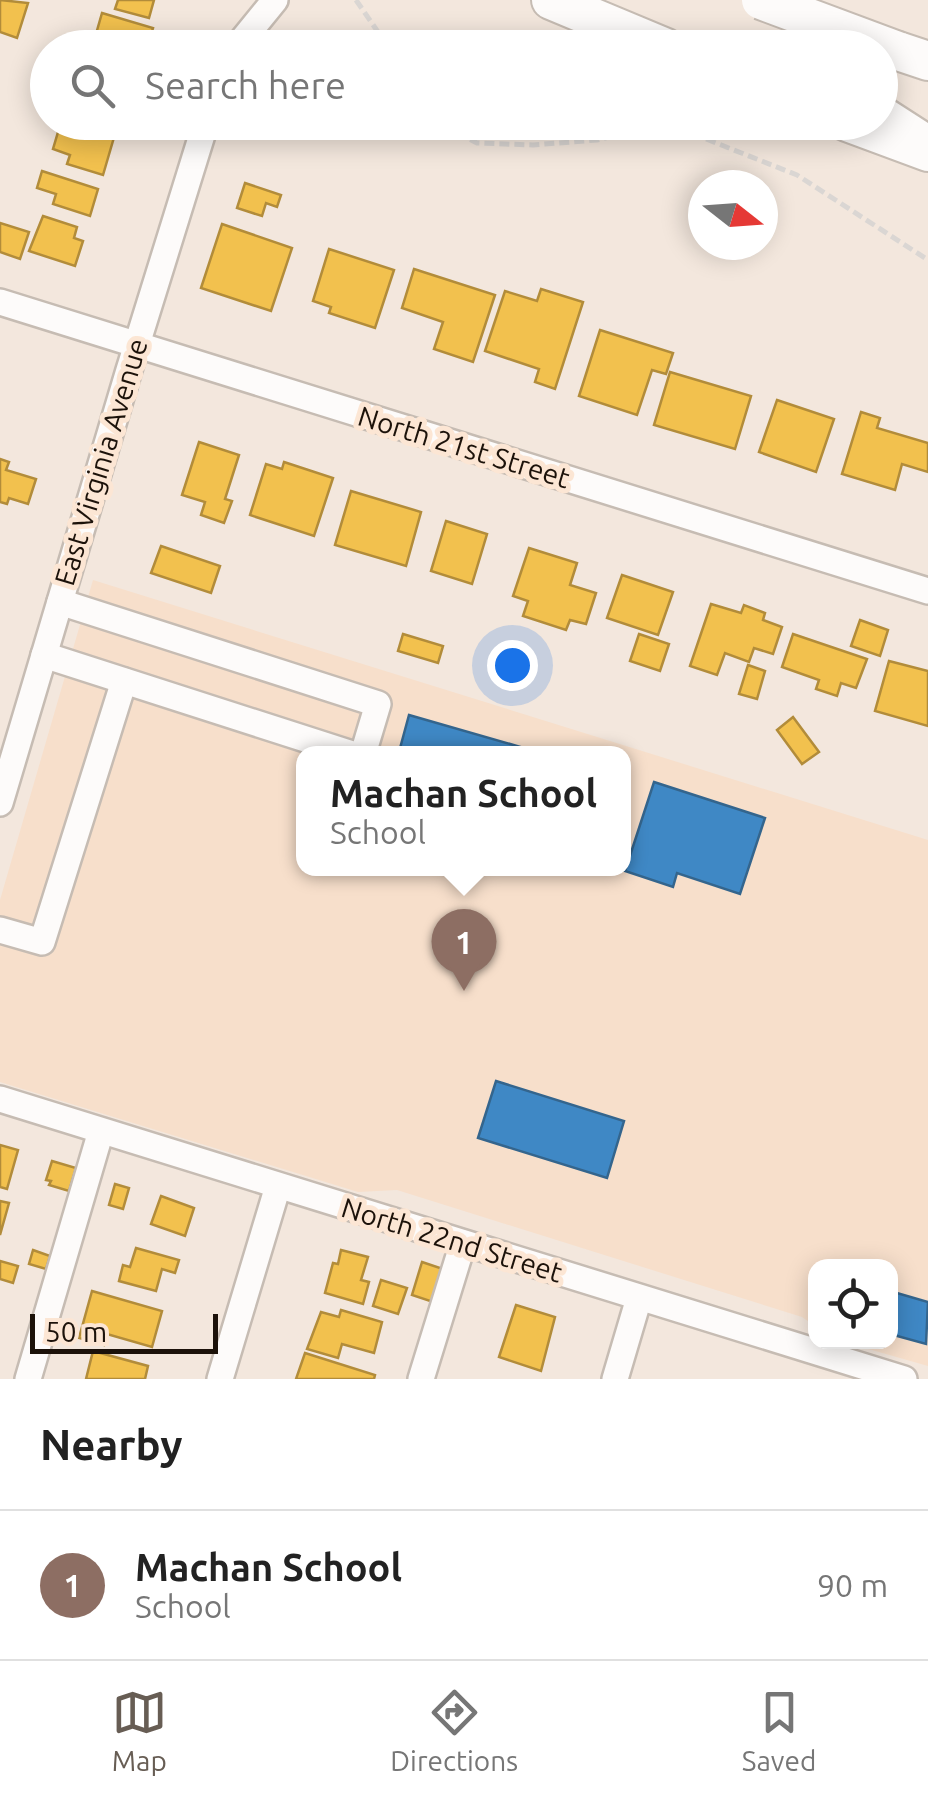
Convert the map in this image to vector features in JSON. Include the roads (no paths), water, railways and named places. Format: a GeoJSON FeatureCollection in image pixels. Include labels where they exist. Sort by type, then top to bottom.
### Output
{"type":"FeatureCollection","features":[{"type":"Feature","properties":{"kind":"highway"},"geometry":{"type":"LineString","coordinates":[[551,0],[623,30]]}},
{"type":"Feature","properties":{"kind":"highway"},"geometry":{"type":"LineString","coordinates":[[761,0],[842,30]]}},
{"type":"Feature","properties":{"kind":"highway"},"geometry":{"type":"LineString","coordinates":[[896,140],[928,152]]}},
{"type":"Feature","properties":{"kind":"street"},"geometry":{"type":"LineString","coordinates":[[251,30],[275,0]]}},
{"type":"Feature","properties":{"kind":"street"},"geometry":{"type":"LineString","coordinates":[[792,0],[812,30]]}},
{"type":"Feature","properties":{"kind":"street"},"geometry":{"type":"LineString","coordinates":[[898,119],[928,138]]}},
{"type":"Feature","properties":{"kind":"street","name":"East Virginia Avenue"},"geometry":{"type":"LineString","coordinates":[[0,804],[200,140]]}},
{"type":"Feature","properties":{"kind":"street","name":"North 21st Street"},"geometry":{"type":"LineString","coordinates":[[0,302],[928,591]]}},
{"type":"Feature","properties":{"kind":"street"},"geometry":{"type":"LineString","coordinates":[[60,602],[378,704],[365,746]]}},
{"type":"Feature","properties":{"kind":"street"},"geometry":{"type":"LineString","coordinates":[[44,656],[327,746]]}},
{"type":"Feature","properties":{"kind":"street"},"geometry":{"type":"LineString","coordinates":[[0,930],[42,942],[124,681]]}},
{"type":"Feature","properties":{"kind":"street","name":"North 22nd Street"},"geometry":{"type":"LineString","coordinates":[[0,1099],[904,1379]]}},
{"type":"Feature","properties":{"kind":"street"},"geometry":{"type":"LineString","coordinates":[[28,1379],[102,1131]]}},
{"type":"Feature","properties":{"kind":"street"},"geometry":{"type":"LineString","coordinates":[[220,1379],[278,1186]]}},
{"type":"Feature","properties":{"kind":"street"},"geometry":{"type":"LineString","coordinates":[[421,1379],[463,1243]]}},
{"type":"Feature","properties":{"kind":"street"},"geometry":{"type":"LineString","coordinates":[[615,1379],[639,1298]]}},
{"type":"Feature","properties":{"kind":"place","name":"Machan School"},"geometry":{"type":"Point","coordinates":[464,991]}}]}
